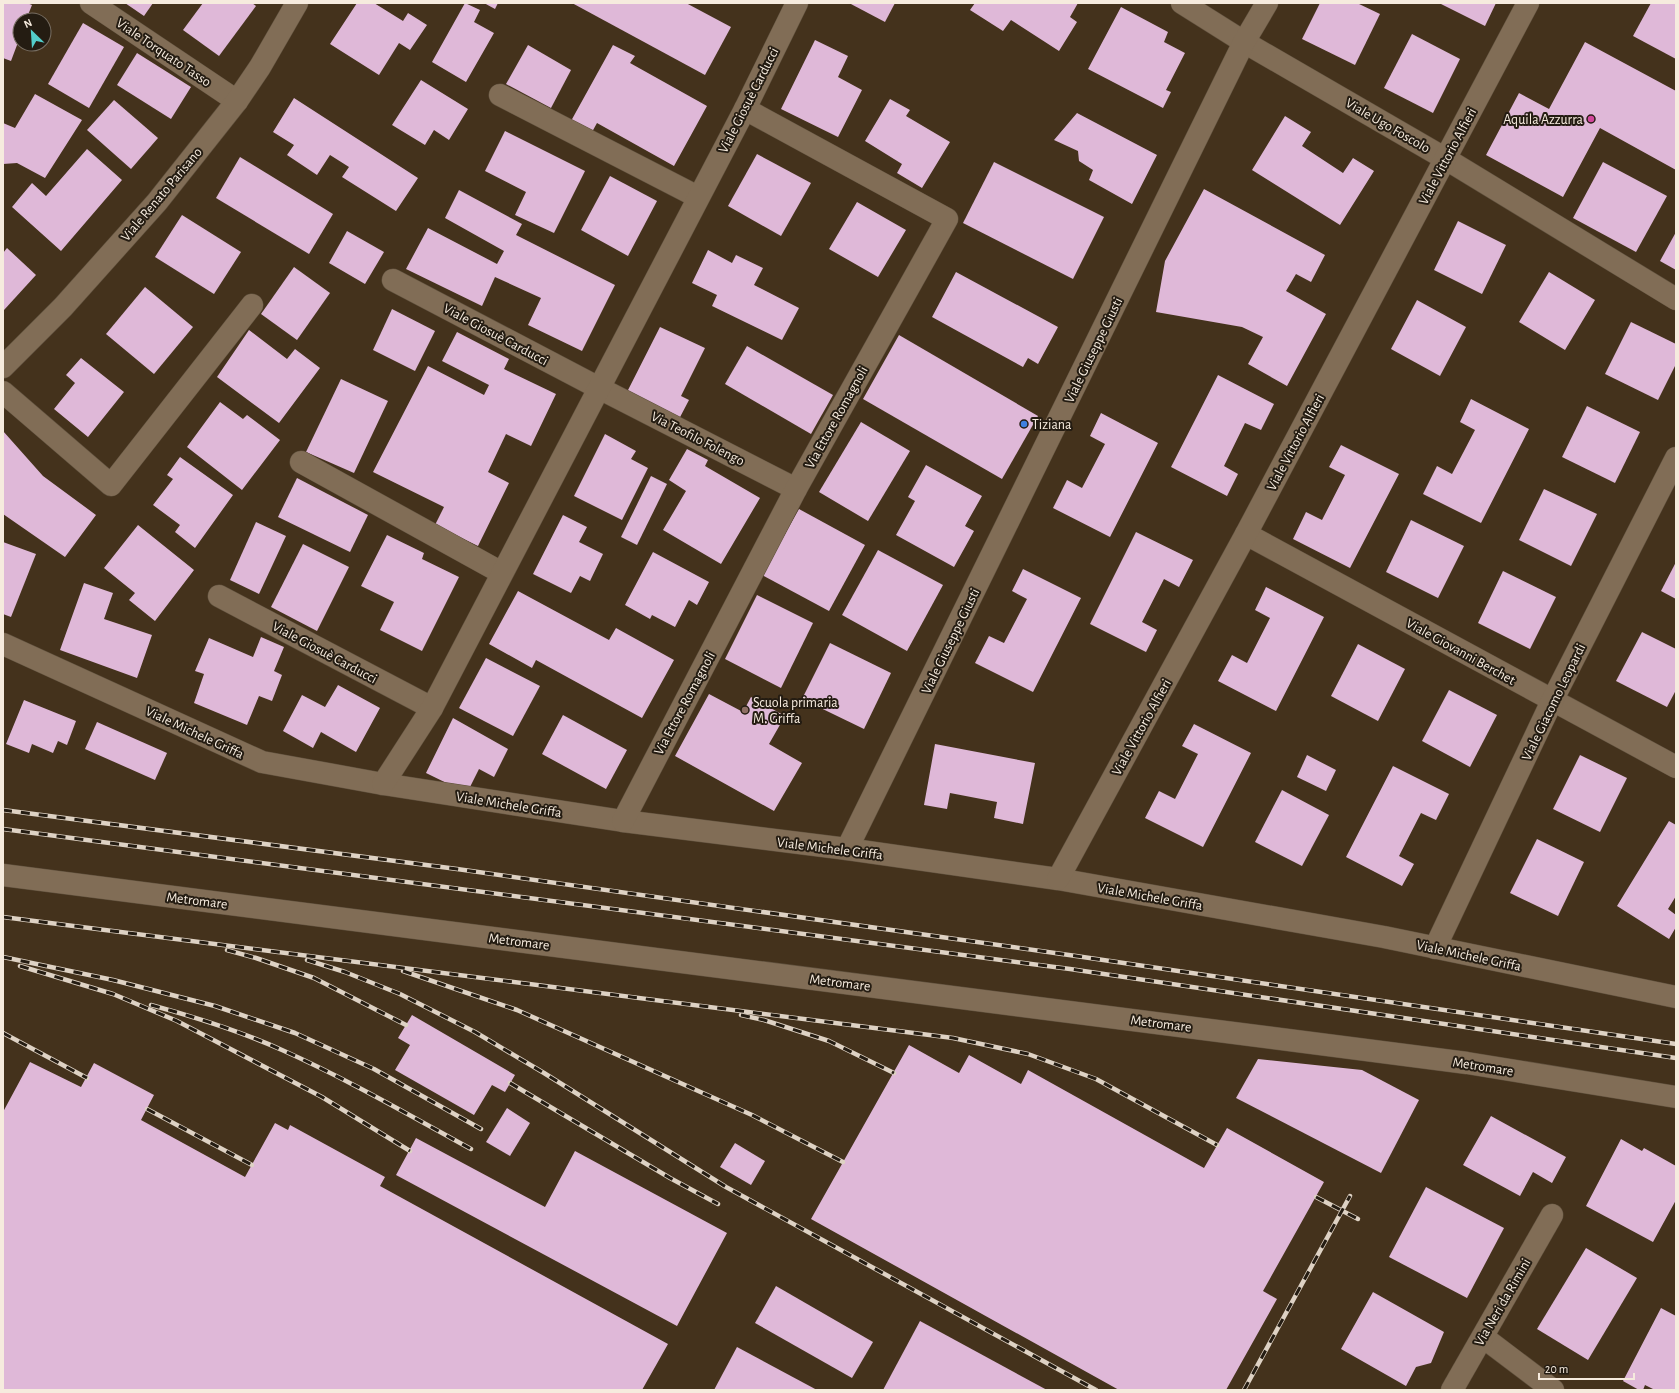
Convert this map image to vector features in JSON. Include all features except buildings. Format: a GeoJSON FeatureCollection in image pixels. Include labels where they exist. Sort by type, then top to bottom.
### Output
{"type":"FeatureCollection","features":[{"type":"Feature","properties":{"kind":"street","name":"Viale Torquato Tasso"},"geometry":{"type":"LineString","coordinates":[[91,3],[237,101]]}},
{"type":"Feature","properties":{"kind":"street","name":"Viale Renato Parisano"},"geometry":{"type":"LineString","coordinates":[[3,367],[63,307],[157,202],[237,101],[260,67],[297,3]]}},
{"type":"Feature","properties":{"kind":"street","name":"Viale Giosuè Carducci"},"geometry":{"type":"LineString","coordinates":[[383,784],[432,708],[745,109],[797,3]]}},
{"type":"Feature","properties":{"kind":"street","name":"Viale Ugo Foscolo"},"geometry":{"type":"LineString","coordinates":[[1182,3],[1244,42],[1446,159],[1676,299]]}},
{"type":"Feature","properties":{"kind":"street","name":"Viale Giuseppe Giusti"},"geometry":{"type":"LineString","coordinates":[[847,849],[1244,42],[1267,3]]}},
{"type":"Feature","properties":{"kind":"street","name":"Viale Vittorio Alfieri"},"geometry":{"type":"LineString","coordinates":[[1058,879],[1246,534],[1528,3]]}},
{"type":"Feature","properties":{"kind":"street"},"geometry":{"type":"LineString","coordinates":[[500,95],[698,197]]}},
{"type":"Feature","properties":{"kind":"street","name":"Via Ettore Romagnoli"},"geometry":{"type":"LineString","coordinates":[[623,821],[796,489],[947,218],[745,109]]}},
{"type":"Feature","properties":{"kind":"street","name":"Viale Giosuè Carducci"},"geometry":{"type":"LineString","coordinates":[[393,280],[599,388]]}},
{"type":"Feature","properties":{"kind":"street"},"geometry":{"type":"LineString","coordinates":[[3,392],[112,485],[252,305]]}},
{"type":"Feature","properties":{"kind":"street","name":"Via Teofilo Folengo"},"geometry":{"type":"LineString","coordinates":[[599,388],[796,489]]}},
{"type":"Feature","properties":{"kind":"street","name":"Viale Giacomo Leopardi"},"geometry":{"type":"LineString","coordinates":[[1435,948],[1552,701],[1676,458]]}},
{"type":"Feature","properties":{"kind":"street"},"geometry":{"type":"LineString","coordinates":[[301,462],[502,573]]}},
{"type":"Feature","properties":{"kind":"street","name":"Viale Giovanni Berchet"},"geometry":{"type":"LineString","coordinates":[[1246,534],[1676,767]]}},
{"type":"Feature","properties":{"kind":"street","name":"Viale Giosuè Carducci"},"geometry":{"type":"LineString","coordinates":[[219,596],[432,708]]}},
{"type":"Feature","properties":{"kind":"street","name":"Viale Michele Griffa"},"geometry":{"type":"LineString","coordinates":[[3,644],[262,762],[383,784],[623,821],[847,849],[1058,879],[1384,937],[1676,997]]}},
{"type":"Feature","properties":{"kind":"street","name":"Metromare"},"geometry":{"type":"LineString","coordinates":[[3,875],[1467,1063],[1676,1097]]}},
{"type":"Feature","properties":{"kind":"street","name":"Via Neri da Rimini"},"geometry":{"type":"LineString","coordinates":[[1452,1390],[1552,1215]]}},
{"type":"Feature","properties":{"kind":"street"},"geometry":{"type":"LineString","coordinates":[[1482,1337],[1553,1390]]}},
{"type":"Feature","properties":{"kind":"railway"},"geometry":{"type":"LineString","coordinates":[[3,810],[457,869],[1076,956],[1676,1044]]}},
{"type":"Feature","properties":{"kind":"railway"},"geometry":{"type":"LineString","coordinates":[[3,829],[1070,969],[1676,1058]]}},
{"type":"Feature","properties":{"kind":"railway"},"geometry":{"type":"LineString","coordinates":[[3,917],[953,1038],[1028,1054],[1096,1079],[1217,1145]]}},
{"type":"Feature","properties":{"kind":"railway"},"geometry":{"type":"LineString","coordinates":[[227,950],[256,958],[314,978],[406,1025]]}},
{"type":"Feature","properties":{"kind":"railway"},"geometry":{"type":"LineString","coordinates":[[3,957],[113,980],[215,1006],[295,1033],[374,1069],[481,1129]]}},
{"type":"Feature","properties":{"kind":"railway"},"geometry":{"type":"LineString","coordinates":[[307,960],[345,972],[400,994],[475,1032],[544,1073],[726,1187],[1096,1390]]}},
{"type":"Feature","properties":{"kind":"railway"},"geometry":{"type":"LineString","coordinates":[[20,966],[113,994],[177,1021],[322,1097],[410,1151]]}},
{"type":"Feature","properties":{"kind":"railway"},"geometry":{"type":"LineString","coordinates":[[403,971],[517,1010],[752,1115],[843,1162]]}},
{"type":"Feature","properties":{"kind":"railway"},"geometry":{"type":"LineString","coordinates":[[151,1005],[217,1025],[282,1050],[354,1085],[471,1149]]}},
{"type":"Feature","properties":{"kind":"railway"},"geometry":{"type":"LineString","coordinates":[[741,1015],[764,1020],[829,1041],[894,1073]]}},
{"type":"Feature","properties":{"kind":"railway"},"geometry":{"type":"LineString","coordinates":[[3,1033],[87,1078]]}},
{"type":"Feature","properties":{"kind":"railway"},"geometry":{"type":"LineString","coordinates":[[510,1083],[670,1178],[718,1204]]}},
{"type":"Feature","properties":{"kind":"railway"},"geometry":{"type":"LineString","coordinates":[[147,1109],[252,1165]]}},
{"type":"Feature","properties":{"kind":"railway"},"geometry":{"type":"LineString","coordinates":[[1244,1390],[1350,1196]]}},
{"type":"Feature","properties":{"kind":"railway"},"geometry":{"type":"LineString","coordinates":[[1316,1197],[1358,1219]]}},
{"type":"Feature","properties":{"kind":"place","name":"Aquila Azzurra"},"geometry":{"type":"Point","coordinates":[1591,119]}},
{"type":"Feature","properties":{"kind":"place","name":"Tiziana"},"geometry":{"type":"Point","coordinates":[1024,424]}},
{"type":"Feature","properties":{"kind":"place","name":"Scuola primaria M. Griffa"},"geometry":{"type":"Point","coordinates":[745,710]}}]}
